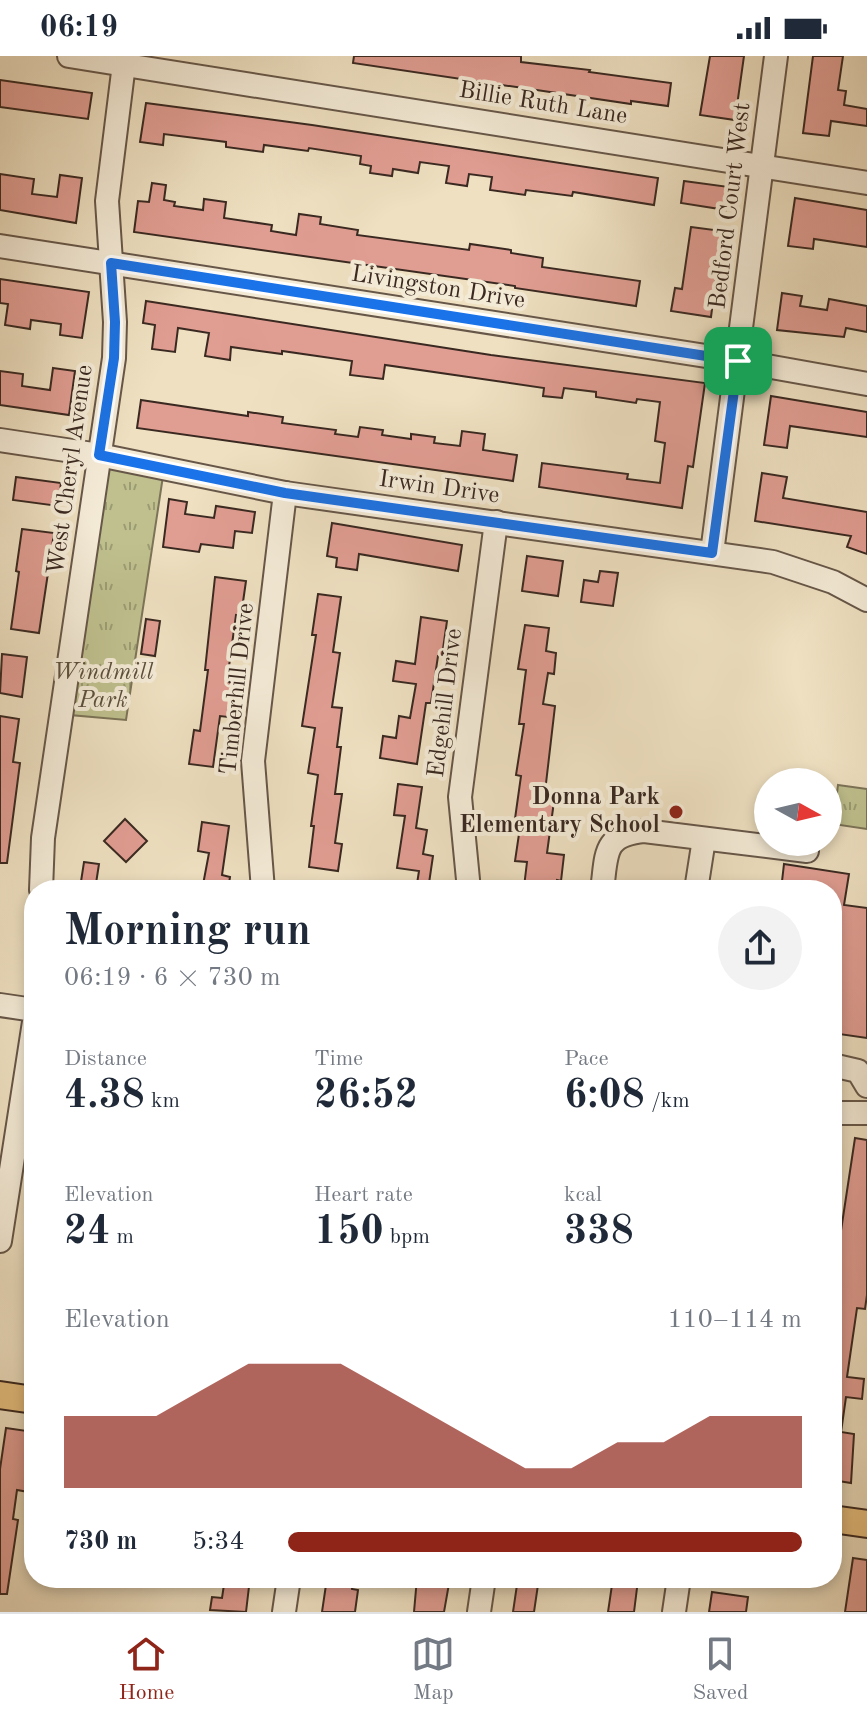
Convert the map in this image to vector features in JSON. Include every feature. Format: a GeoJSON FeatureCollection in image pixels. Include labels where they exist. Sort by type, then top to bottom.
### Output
{"type":"FeatureCollection","features":[{"type":"Feature","properties":{"kind":"main road"},"geometry":{"type":"LineString","coordinates":[[0,1395],[24,1399]]}},
{"type":"Feature","properties":{"kind":"main road"},"geometry":{"type":"LineString","coordinates":[[842,1520],[867,1524]]}},
{"type":"Feature","properties":{"kind":"street","name":"Billie Ruth Lane"},"geometry":{"type":"LineString","coordinates":[[69,56],[124,60],[867,183]]}},
{"type":"Feature","properties":{"kind":"street","name":"Bedford Court West"},"geometry":{"type":"LineString","coordinates":[[712,553],[776,56]]}},
{"type":"Feature","properties":{"kind":"street","name":"West Cheryl Avenue"},"geometry":{"type":"LineString","coordinates":[[41,880],[43,838],[114,358],[108,179],[124,60]]}},
{"type":"Feature","properties":{"kind":"street","name":"Livingston Drive"},"geometry":{"type":"LineString","coordinates":[[0,246],[738,361],[867,384]]}},
{"type":"Feature","properties":{"kind":"street","name":"Irwin Drive"},"geometry":{"type":"LineString","coordinates":[[0,440],[99,455],[285,493],[773,562],[833,582],[867,600]]}},
{"type":"Feature","properties":{"kind":"street","name":"Timberhill Drive"},"geometry":{"type":"LineString","coordinates":[[262,880],[253,761],[285,493]]}},
{"type":"Feature","properties":{"kind":"street","name":"Edgehill Drive"},"geometry":{"type":"LineString","coordinates":[[468,880],[460,797],[496,522]]}},
{"type":"Feature","properties":{"kind":"street"},"geometry":{"type":"LineString","coordinates":[[604,880],[614,840],[626,833],[644,831],[754,845]]}},
{"type":"Feature","properties":{"kind":"street"},"geometry":{"type":"LineString","coordinates":[[698,880],[704,839]]}},
{"type":"Feature","properties":{"kind":"street"},"geometry":{"type":"LineString","coordinates":[[0,1005],[24,1009]]}},
{"type":"Feature","properties":{"kind":"street"},"geometry":{"type":"LineString","coordinates":[[842,1067],[858,1071],[867,1086]]}},
{"type":"Feature","properties":{"kind":"street"},"geometry":{"type":"LineString","coordinates":[[0,1241],[24,1086]]}},
{"type":"Feature","properties":{"kind":"street"},"geometry":{"type":"LineString","coordinates":[[842,1113],[867,1113]]}},
{"type":"Feature","properties":{"kind":"street"},"geometry":{"type":"LineString","coordinates":[[284,1612],[288,1588]]}},
{"type":"Feature","properties":{"kind":"street"},"geometry":{"type":"LineString","coordinates":[[479,1612],[483,1588]]}},
{"type":"Feature","properties":{"kind":"street"},"geometry":{"type":"LineString","coordinates":[[674,1612],[678,1588]]}},
{"type":"Feature","properties":{"kind":"green space","name":"Windmill Park"},"geometry":{"type":"Polygon","coordinates":[[[109,468],[163,476],[126,720],[70,715],[109,468]]]}},
{"type":"Feature","properties":{"kind":"green space"},"geometry":{"type":"Polygon","coordinates":[[[842,786],[867,789],[867,829],[842,825],[842,786]]]}},
{"type":"Feature","properties":{"kind":"building"},"geometry":{"type":"Polygon","coordinates":[[[354,56],[521,56],[521,62],[671,83],[668,106],[631,101],[631,104],[353,63],[354,56]]]}},
{"type":"Feature","properties":{"kind":"building"},"geometry":{"type":"Polygon","coordinates":[[[710,56],[744,56],[735,120],[700,115],[710,56]]]}},
{"type":"Feature","properties":{"kind":"building"},"geometry":{"type":"Polygon","coordinates":[[[813,56],[843,56],[838,90],[846,91],[844,105],[867,109],[867,126],[831,121],[829,136],[803,133],[813,56]]]}},
{"type":"Feature","properties":{"kind":"building"},"geometry":{"type":"Polygon","coordinates":[[[0,80],[92,93],[88,119],[0,107],[0,80]]]}},
{"type":"Feature","properties":{"kind":"building"},"geometry":{"type":"Polygon","coordinates":[[[146,103],[658,178],[654,205],[573,192],[572,196],[526,190],[525,195],[490,190],[492,177],[469,174],[467,186],[446,183],[449,166],[420,162],[418,173],[393,169],[392,176],[370,173],[371,166],[360,164],[361,156],[309,148],[308,151],[264,145],[263,152],[226,147],[226,142],[164,134],[163,145],[140,142],[146,103]]]}},
{"type":"Feature","properties":{"kind":"building"},"geometry":{"type":"Polygon","coordinates":[[[0,174],[34,179],[32,194],[57,197],[60,175],[82,178],[76,223],[0,210],[0,174]]]}},
{"type":"Feature","properties":{"kind":"building"},"geometry":{"type":"Polygon","coordinates":[[[684,181],[729,187],[726,210],[681,203],[684,181]]]}},
{"type":"Feature","properties":{"kind":"building"},"geometry":{"type":"Polygon","coordinates":[[[152,183],[166,185],[164,200],[175,202],[174,206],[203,210],[204,199],[226,202],[224,218],[272,225],[271,231],[296,235],[299,214],[321,217],[320,224],[358,230],[357,235],[469,250],[470,244],[511,250],[511,253],[543,258],[542,267],[640,281],[636,306],[134,232],[138,201],[149,202],[152,183]]]}},
{"type":"Feature","properties":{"kind":"building"},"geometry":{"type":"Polygon","coordinates":[[[795,198],[867,210],[867,247],[814,239],[813,249],[788,246],[795,198]]]}},
{"type":"Feature","properties":{"kind":"building"},"geometry":{"type":"Polygon","coordinates":[[[691,227],[722,231],[711,317],[671,311],[675,288],[682,289],[691,227]]]}},
{"type":"Feature","properties":{"kind":"building"},"geometry":{"type":"Polygon","coordinates":[[[0,279],[89,292],[82,338],[60,335],[61,324],[31,320],[30,329],[5,325],[8,304],[0,303],[0,279]]]}},
{"type":"Feature","properties":{"kind":"building"},"geometry":{"type":"Polygon","coordinates":[[[782,293],[802,296],[800,306],[827,310],[829,299],[867,306],[867,332],[846,328],[844,337],[777,330],[782,293]]]}},
{"type":"Feature","properties":{"kind":"building"},"geometry":{"type":"Polygon","coordinates":[[[146,301],[491,355],[705,383],[693,467],[688,466],[682,508],[539,487],[542,463],[628,474],[627,479],[660,483],[665,443],[655,441],[660,402],[637,399],[636,403],[596,397],[596,392],[564,388],[562,398],[543,396],[544,388],[385,365],[383,379],[350,375],[352,361],[282,351],[282,354],[231,347],[230,360],[205,356],[209,333],[178,328],[175,352],[152,349],[155,325],[143,323],[146,301]]]}},
{"type":"Feature","properties":{"kind":"building"},"geometry":{"type":"Polygon","coordinates":[[[53,368],[75,371],[69,415],[0,405],[0,371],[23,374],[22,386],[50,390],[53,368]]]}},
{"type":"Feature","properties":{"kind":"building"},"geometry":{"type":"Polygon","coordinates":[[[771,396],[867,412],[867,437],[790,426],[787,448],[764,445],[771,396]]]}},
{"type":"Feature","properties":{"kind":"building"},"geometry":{"type":"Polygon","coordinates":[[[141,400],[248,416],[248,412],[283,417],[282,423],[336,430],[335,434],[358,437],[360,427],[383,430],[382,435],[411,439],[411,434],[435,437],[434,443],[460,446],[462,431],[485,434],[483,450],[517,455],[513,481],[137,428],[141,400]]]}},
{"type":"Feature","properties":{"kind":"building"},"geometry":{"type":"Polygon","coordinates":[[[762,473],[787,477],[783,498],[867,512],[867,554],[847,547],[851,536],[755,521],[762,473]]]}},
{"type":"Feature","properties":{"kind":"building"},"geometry":{"type":"Polygon","coordinates":[[[16,477],[61,483],[58,506],[13,500],[16,477]]]}},
{"type":"Feature","properties":{"kind":"building"},"geometry":{"type":"Polygon","coordinates":[[[169,499],[187,502],[185,514],[214,518],[216,506],[255,512],[252,533],[235,531],[233,548],[201,544],[199,552],[163,547],[169,499]]]}},
{"type":"Feature","properties":{"kind":"building"},"geometry":{"type":"Polygon","coordinates":[[[332,523],[462,545],[458,571],[359,554],[357,570],[336,567],[337,558],[327,556],[332,523]]]}},
{"type":"Feature","properties":{"kind":"building"},"geometry":{"type":"Polygon","coordinates":[[[22,529],[54,533],[39,633],[11,629],[22,529]]]}},
{"type":"Feature","properties":{"kind":"building"},"geometry":{"type":"Polygon","coordinates":[[[527,556],[563,561],[558,596],[522,591],[527,556]]]}},
{"type":"Feature","properties":{"kind":"building"},"geometry":{"type":"Polygon","coordinates":[[[600,571],[618,573],[613,606],[581,602],[584,580],[598,582],[600,571]]]}},
{"type":"Feature","properties":{"kind":"building"},"geometry":{"type":"Polygon","coordinates":[[[215,577],[246,581],[241,616],[236,615],[227,681],[233,682],[228,717],[220,716],[213,767],[189,764],[194,730],[200,731],[215,577]]]}},
{"type":"Feature","properties":{"kind":"building"},"geometry":{"type":"Polygon","coordinates":[[[318,594],[341,597],[333,652],[340,653],[332,707],[342,708],[335,794],[342,794],[335,843],[342,844],[338,871],[309,867],[318,775],[308,773],[315,728],[302,726],[316,635],[312,635],[318,594]]]}},
{"type":"Feature","properties":{"kind":"building"},"geometry":{"type":"Polygon","coordinates":[[[421,617],[447,621],[431,703],[426,703],[417,764],[380,758],[383,736],[396,738],[399,716],[410,718],[416,684],[393,681],[396,661],[415,664],[421,617]]]}},
{"type":"Feature","properties":{"kind":"building"},"geometry":{"type":"Polygon","coordinates":[[[146,619],[160,621],[155,656],[141,654],[146,619]]]}},
{"type":"Feature","properties":{"kind":"building"},"geometry":{"type":"Polygon","coordinates":[[[525,625],[549,628],[546,651],[556,653],[554,674],[548,673],[543,704],[555,706],[545,792],[555,794],[547,853],[564,855],[561,880],[525,880],[527,862],[515,861],[519,834],[513,833],[521,776],[516,775],[524,724],[519,724],[526,670],[518,669],[525,625]]]}},
{"type":"Feature","properties":{"kind":"building"},"geometry":{"type":"Polygon","coordinates":[[[2,654],[27,657],[22,697],[0,693],[2,654]]]}},
{"type":"Feature","properties":{"kind":"building"},"geometry":{"type":"Polygon","coordinates":[[[0,716],[19,719],[13,762],[20,763],[7,863],[0,863],[0,716]]]}},
{"type":"Feature","properties":{"kind":"building"},"geometry":{"type":"Polygon","coordinates":[[[398,784],[422,787],[416,828],[427,830],[423,854],[433,856],[429,880],[418,880],[419,871],[397,868],[405,816],[394,815],[398,784]]]}},
{"type":"Feature","properties":{"kind":"building"},"geometry":{"type":"Polygon","coordinates":[[[125,819],[147,841],[126,862],[104,841],[125,819]]]}},
{"type":"Feature","properties":{"kind":"building"},"geometry":{"type":"Polygon","coordinates":[[[202,822],[229,826],[222,875],[230,877],[230,880],[204,880],[209,853],[198,851],[202,822]]]}},
{"type":"Feature","properties":{"kind":"building"},"geometry":{"type":"Polygon","coordinates":[[[84,862],[99,864],[97,880],[81,880],[84,862]]]}},
{"type":"Feature","properties":{"kind":"building"},"geometry":{"type":"Polygon","coordinates":[[[784,864],[849,874],[844,905],[867,908],[867,1038],[842,1034],[842,880],[782,880],[784,864]]]}},
{"type":"Feature","properties":{"kind":"building"},"geometry":{"type":"Polygon","coordinates":[[[855,1138],[867,1140],[867,1295],[865,1309],[857,1308],[847,1377],[864,1379],[862,1399],[846,1397],[842,1425],[842,1224],[855,1138]]]}},
{"type":"Feature","properties":{"kind":"building"},"geometry":{"type":"Polygon","coordinates":[[[6,1428],[24,1431],[24,1491],[17,1490],[13,1519],[18,1520],[7,1594],[0,1594],[0,1469],[6,1428]]]}},
{"type":"Feature","properties":{"kind":"building"},"geometry":{"type":"Polygon","coordinates":[[[842,1432],[854,1434],[851,1483],[842,1482],[842,1432]]]}},
{"type":"Feature","properties":{"kind":"building"},"geometry":{"type":"Polygon","coordinates":[[[853,1558],[867,1560],[867,1612],[845,1612],[853,1558]]]}},
{"type":"Feature","properties":{"kind":"building"},"geometry":{"type":"Polygon","coordinates":[[[224,1588],[249,1588],[246,1612],[210,1610],[212,1597],[222,1598],[224,1588]]]}},
{"type":"Feature","properties":{"kind":"building"},"geometry":{"type":"Polygon","coordinates":[[[326,1588],[358,1590],[355,1612],[322,1612],[326,1588]]]}},
{"type":"Feature","properties":{"kind":"building"},"geometry":{"type":"Polygon","coordinates":[[[416,1588],[448,1588],[444,1612],[414,1612],[416,1588]]]}},
{"type":"Feature","properties":{"kind":"building"},"geometry":{"type":"Polygon","coordinates":[[[517,1588],[538,1588],[534,1612],[513,1612],[517,1588]]]}},
{"type":"Feature","properties":{"kind":"building"},"geometry":{"type":"Polygon","coordinates":[[[612,1588],[637,1588],[634,1612],[608,1612],[612,1588]]]}},
{"type":"Feature","properties":{"kind":"building"},"geometry":{"type":"Polygon","coordinates":[[[712,1592],[748,1597],[746,1612],[709,1612],[712,1592]]]}},
{"type":"Feature","properties":{"kind":"place","name":"Donna Park Elementary School"},"geometry":{"type":"Point","coordinates":[676,812]}},
{"type":"Feature","properties":{"kind":"route"},"geometry":{"type":"LineString","coordinates":[[111,263],[738,361],[712,553],[285,493],[99,455],[114,358],[111,263]]}}]}
